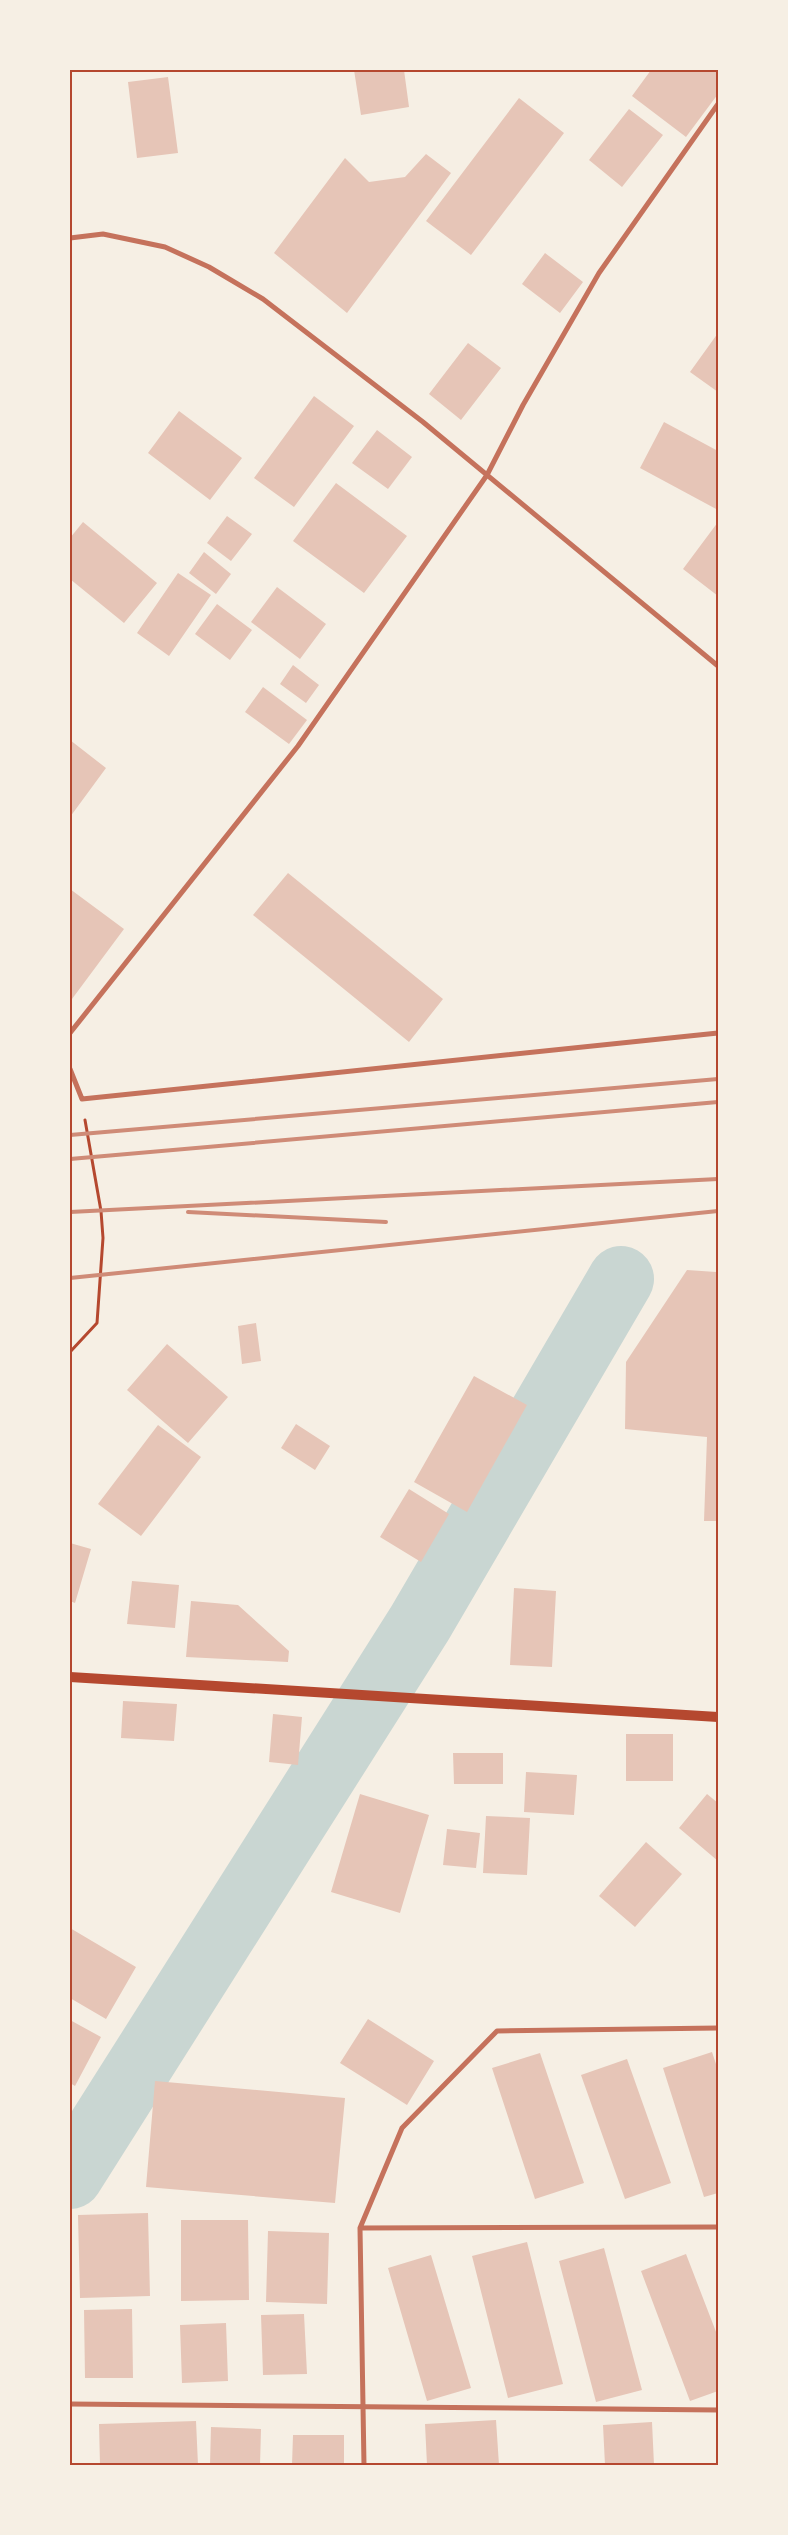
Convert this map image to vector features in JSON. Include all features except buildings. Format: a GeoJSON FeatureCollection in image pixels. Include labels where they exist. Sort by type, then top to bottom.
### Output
{"type":"FeatureCollection","features":[{"type":"Feature","properties":{"kind":"main road"},"geometry":{"type":"LineString","coordinates":[[70,1677],[718,1717]]}},
{"type":"Feature","properties":{"kind":"street"},"geometry":{"type":"LineString","coordinates":[[70,1033],[298,746],[487,475],[523,405],[599,274],[718,104]]}},
{"type":"Feature","properties":{"kind":"street"},"geometry":{"type":"LineString","coordinates":[[70,238],[103,234],[165,247],[209,267],[264,299],[324,343],[718,666]]}},
{"type":"Feature","properties":{"kind":"street"},"geometry":{"type":"LineString","coordinates":[[70,1069],[82,1099],[718,1033]]}},
{"type":"Feature","properties":{"kind":"street"},"geometry":{"type":"LineString","coordinates":[[364,2465],[360,2228],[402,2128],[497,2031],[718,2028]]}},
{"type":"Feature","properties":{"kind":"street"},"geometry":{"type":"LineString","coordinates":[[360,2228],[718,2227]]}},
{"type":"Feature","properties":{"kind":"street"},"geometry":{"type":"LineString","coordinates":[[70,2404],[718,2410]]}},
{"type":"Feature","properties":{"kind":"path"},"geometry":{"type":"LineString","coordinates":[[70,1352],[97,1323],[103,1238],[101,1211],[82,1099]]}},
{"type":"Feature","properties":{"kind":"waterway"},"geometry":{"type":"LineString","coordinates":[[70,2176],[420,1623],[621,1279]]}},
{"type":"Feature","properties":{"kind":"railway"},"geometry":{"type":"LineString","coordinates":[[70,1135],[718,1079]]}},
{"type":"Feature","properties":{"kind":"railway"},"geometry":{"type":"LineString","coordinates":[[70,1159],[718,1102]]}},
{"type":"Feature","properties":{"kind":"railway"},"geometry":{"type":"LineString","coordinates":[[70,1212],[718,1179]]}},
{"type":"Feature","properties":{"kind":"railway"},"geometry":{"type":"LineString","coordinates":[[70,1278],[718,1211]]}},
{"type":"Feature","properties":{"kind":"railway"},"geometry":{"type":"LineString","coordinates":[[188,1212],[386,1222]]}}]}
